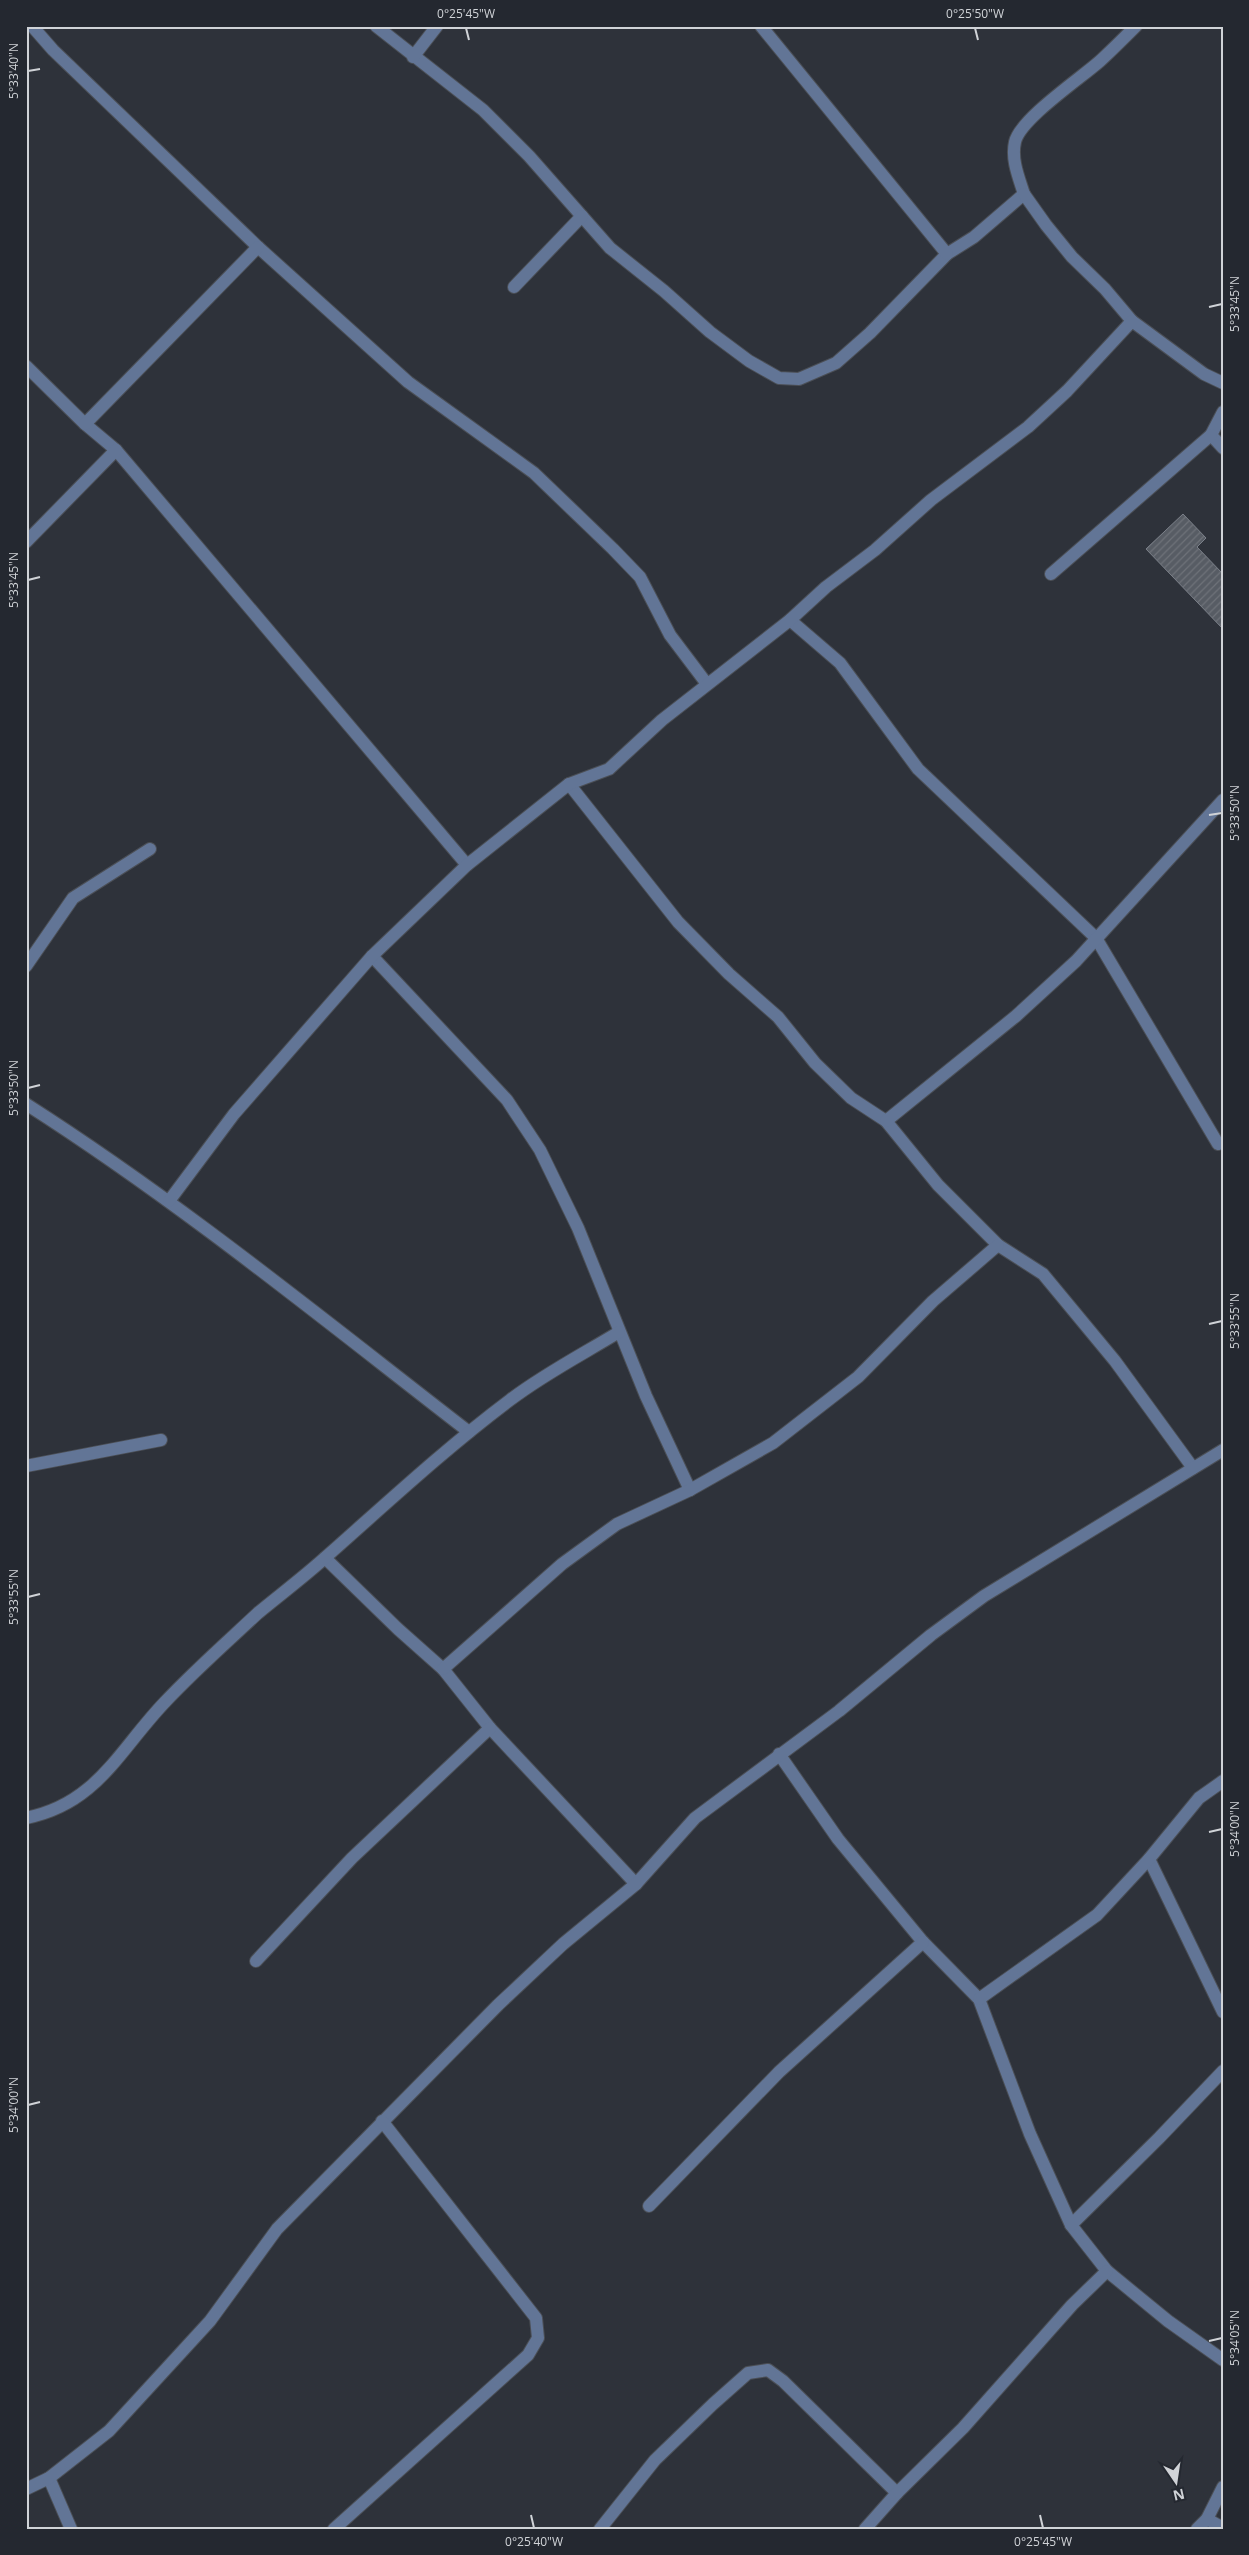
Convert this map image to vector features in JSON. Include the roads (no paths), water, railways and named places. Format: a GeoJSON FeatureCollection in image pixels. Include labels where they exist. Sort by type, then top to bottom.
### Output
{"type":"FeatureCollection","features":[{"type":"Feature","properties":{"kind":"street"},"geometry":{"type":"LineString","coordinates":[[32,26],[60,56],[258,247],[408,382],[534,473],[613,549],[640,577],[670,635],[707,684]]}},
{"type":"Feature","properties":{"kind":"street"},"geometry":{"type":"LineString","coordinates":[[376,26],[413,57],[483,110],[529,156],[610,248],[664,291],[710,332],[749,361],[779,378],[799,379],[836,363],[870,333],[946,254],[974,236],[1024,194]]}},
{"type":"Feature","properties":{"kind":"street"},"geometry":{"type":"LineString","coordinates":[[413,57],[437,26]]}},
{"type":"Feature","properties":{"kind":"street"},"geometry":{"type":"LineString","coordinates":[[1136,26],[1099,62],[1059,93],[1025,126],[1015,140],[1013,157],[1024,194],[1062,244],[1105,289],[1132,322],[1204,374],[1223,383]]}},
{"type":"Feature","properties":{"kind":"street"},"geometry":{"type":"LineString","coordinates":[[763,27],[946,254]]}},
{"type":"Feature","properties":{"kind":"street"},"geometry":{"type":"LineString","coordinates":[[514,287],[582,216]]}},
{"type":"Feature","properties":{"kind":"street"},"geometry":{"type":"LineString","coordinates":[[85,424],[258,247]]}},
{"type":"Feature","properties":{"kind":"street"},"geometry":{"type":"LineString","coordinates":[[169,1201],[234,1114],[372,956],[467,865],[569,784],[609,770],[662,720],[790,620],[826,587],[875,550],[931,500],[1028,427],[1067,391],[1132,322]]}},
{"type":"Feature","properties":{"kind":"street"},"geometry":{"type":"LineString","coordinates":[[26,366],[85,424],[116,450],[467,865]]}},
{"type":"Feature","properties":{"kind":"street"},"geometry":{"type":"LineString","coordinates":[[1051,574],[1211,435],[1223,412]]}},
{"type":"Feature","properties":{"kind":"street"},"geometry":{"type":"LineString","coordinates":[[1211,435],[1223,448]]}},
{"type":"Feature","properties":{"kind":"street"},"geometry":{"type":"LineString","coordinates":[[26,542],[116,450]]}},
{"type":"Feature","properties":{"kind":"street"},"geometry":{"type":"LineString","coordinates":[[790,620],[840,664],[918,769],[1096,938],[1221,1145]]}},
{"type":"Feature","properties":{"kind":"street"},"geometry":{"type":"LineString","coordinates":[[569,784],[678,922],[729,974],[778,1018],[815,1063],[851,1098],[886,1121],[938,1185],[998,1245],[1043,1274],[1115,1361],[1193,1468]]}},
{"type":"Feature","properties":{"kind":"street"},"geometry":{"type":"LineString","coordinates":[[886,1121],[1016,1016],[1076,961],[1223,800]]}},
{"type":"Feature","properties":{"kind":"street"},"geometry":{"type":"LineString","coordinates":[[26,966],[73,898],[150,849]]}},
{"type":"Feature","properties":{"kind":"street"},"geometry":{"type":"LineString","coordinates":[[372,956],[507,1100],[540,1150],[578,1228],[619,1332],[690,1490]]}},
{"type":"Feature","properties":{"kind":"street"},"geometry":{"type":"LineString","coordinates":[[26,1104],[64,1127],[169,1201],[469,1432]]}},
{"type":"Feature","properties":{"kind":"street"},"geometry":{"type":"LineString","coordinates":[[442,1669],[562,1564],[618,1524],[690,1490],[773,1443],[858,1377],[934,1301],[998,1245]]}},
{"type":"Feature","properties":{"kind":"street"},"geometry":{"type":"LineString","coordinates":[[26,1818],[46,1815],[77,1799],[107,1773],[134,1736],[166,1701],[258,1613],[325,1558],[431,1463],[512,1398],[619,1332]]}},
{"type":"Feature","properties":{"kind":"street"},"geometry":{"type":"LineString","coordinates":[[26,1466],[161,1440]]}},
{"type":"Feature","properties":{"kind":"street"},"geometry":{"type":"LineString","coordinates":[[26,2489],[49,2478],[110,2431],[210,2321],[277,2229],[382,2121],[562,1944],[636,1884],[695,1818],[839,1711],[931,1636],[984,1596],[1223,1450]]}},
{"type":"Feature","properties":{"kind":"street"},"geometry":{"type":"LineString","coordinates":[[325,1558],[442,1669],[490,1728],[636,1884]]}},
{"type":"Feature","properties":{"kind":"street"},"geometry":{"type":"LineString","coordinates":[[256,1962],[352,1858],[490,1728]]}},
{"type":"Feature","properties":{"kind":"street"},"geometry":{"type":"LineString","coordinates":[[779,1754],[838,1839],[923,1942],[980,1999],[1030,2134],[1071,2225],[1108,2271],[1168,2321],[1223,2360]]}},
{"type":"Feature","properties":{"kind":"street"},"geometry":{"type":"LineString","coordinates":[[980,1999],[1097,1914],[1149,1859],[1199,1798],[1223,1781]]}},
{"type":"Feature","properties":{"kind":"street"},"geometry":{"type":"LineString","coordinates":[[1149,1859],[1223,2012]]}},
{"type":"Feature","properties":{"kind":"street"},"geometry":{"type":"LineString","coordinates":[[650,2206],[779,2072],[923,1942]]}},
{"type":"Feature","properties":{"kind":"street"},"geometry":{"type":"LineString","coordinates":[[1071,2225],[1159,2138],[1223,2071]]}},
{"type":"Feature","properties":{"kind":"street"},"geometry":{"type":"LineString","coordinates":[[334,2529],[528,2356],[538,2338],[536,2318],[382,2121]]}},
{"type":"Feature","properties":{"kind":"street"},"geometry":{"type":"LineString","coordinates":[[865,2529],[896,2493],[963,2428],[1066,2312],[1108,2271]]}},
{"type":"Feature","properties":{"kind":"street"},"geometry":{"type":"LineString","coordinates":[[600,2529],[654,2460],[712,2404],[748,2373],[768,2370],[783,2381],[896,2493]]}},
{"type":"Feature","properties":{"kind":"street"},"geometry":{"type":"LineString","coordinates":[[49,2478],[71,2529]]}},
{"type":"Feature","properties":{"kind":"street"},"geometry":{"type":"LineString","coordinates":[[1197,2529],[1207,2519],[1223,2486]]}},
{"type":"Feature","properties":{"kind":"street"},"geometry":{"type":"LineString","coordinates":[[1207,2519],[1223,2528]]}}]}
